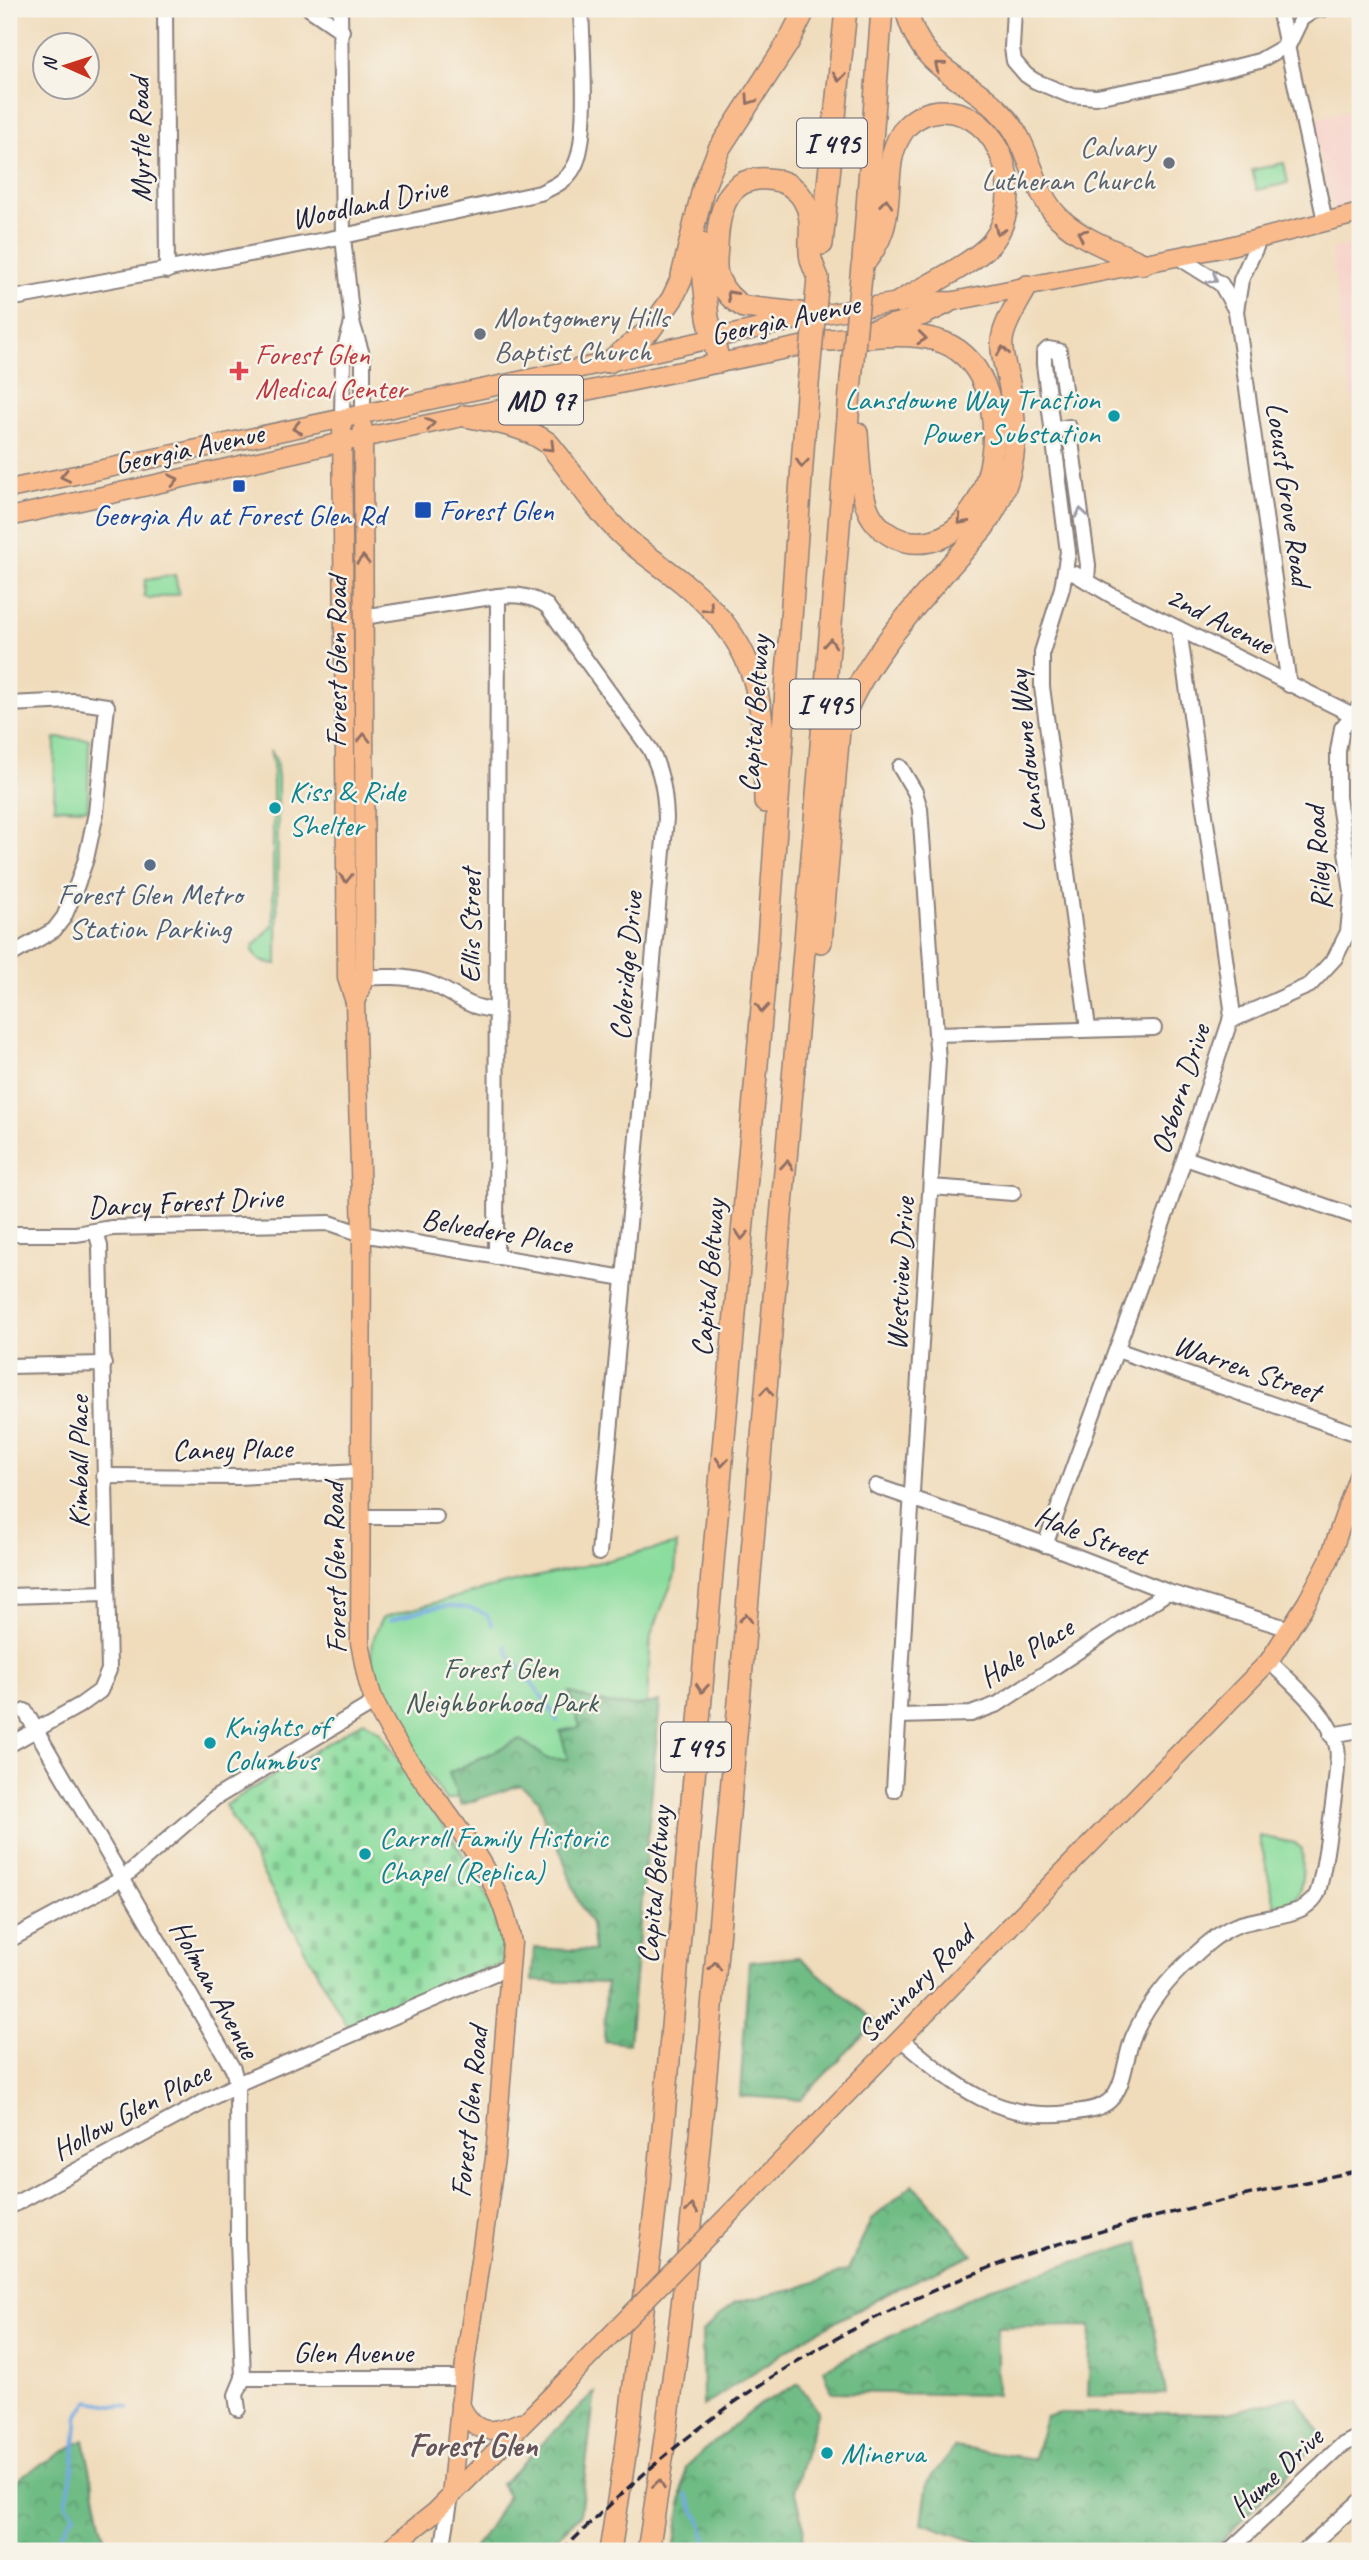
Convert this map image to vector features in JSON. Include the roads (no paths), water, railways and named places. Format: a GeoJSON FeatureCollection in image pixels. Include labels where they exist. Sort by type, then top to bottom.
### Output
{"type":"FeatureCollection","features":[{"type":"Feature","properties":{"kind":"highway"},"geometry":{"type":"LineString","coordinates":[[609,362],[650,330],[673,299],[681,280],[704,189],[719,149],[788,43],[806,9]]}},
{"type":"Feature","properties":{"kind":"highway","name":"Capital Beltway"},"geometry":{"type":"LineString","coordinates":[[610,2551],[627,2443],[658,2185],[768,940],[807,395],[846,9]]}},
{"type":"Feature","properties":{"kind":"highway","name":"I 495"},"geometry":{"type":"LineString","coordinates":[[648,2551],[665,2445],[694,2188],[799,1028],[882,9]]}},
{"type":"Feature","properties":{"kind":"highway"},"geometry":{"type":"LineString","coordinates":[[906,9],[917,41],[928,57],[993,104],[1007,119],[1019,136],[1044,199],[1058,216],[1073,230],[1143,264]]}},
{"type":"Feature","properties":{"kind":"highway"},"geometry":{"type":"LineString","coordinates":[[862,266],[874,251],[884,227],[891,158],[907,126],[919,116],[936,111],[958,114],[979,125],[991,137],[1001,154],[1008,175],[1006,213],[1000,228],[992,242],[977,257],[899,302]]}},
{"type":"Feature","properties":{"kind":"highway"},"geometry":{"type":"LineString","coordinates":[[818,278],[810,255],[809,210],[793,187],[777,179],[760,178],[744,183],[731,194],[722,207],[717,226],[718,279],[727,293],[744,307],[818,315]]}},
{"type":"Feature","properties":{"kind":"highway"},"geometry":{"type":"LineString","coordinates":[[704,189],[700,256],[719,362]]}},
{"type":"Feature","properties":{"kind":"highway"},"geometry":{"type":"LineString","coordinates":[[799,1028],[815,1009],[839,730],[846,707],[870,666],[983,528],[1007,485],[1016,434],[1002,337],[1027,286]]}},
{"type":"Feature","properties":{"kind":"highway"},"geometry":{"type":"LineString","coordinates":[[830,340],[910,337],[936,340],[967,357],[979,374],[988,394],[993,417],[992,463],[985,487],[975,504],[952,531],[936,539],[919,542],[889,535],[876,524],[863,492],[851,380]]}},
{"type":"Feature","properties":{"kind":"highway"},"geometry":{"type":"LineString","coordinates":[[465,416],[512,425],[534,433],[548,443],[618,531],[708,605],[742,651],[754,677],[761,703],[764,732],[768,940]]}},
{"type":"Feature","properties":{"kind":"main road","name":"Georgia Avenue"},"geometry":{"type":"LineString","coordinates":[[9,489],[818,315],[899,302],[954,301],[1178,257],[1360,213]]}},
{"type":"Feature","properties":{"kind":"main road","name":"Georgia Avenue"},"geometry":{"type":"LineString","coordinates":[[9,517],[343,442],[830,340],[923,316],[954,301]]}},
{"type":"Feature","properties":{"kind":"main road","name":"Forest Glen Road"},"geometry":{"type":"LineString","coordinates":[[363,414],[363,617],[355,1002],[362,1234],[360,1642],[375,1702],[398,1742],[494,1885],[509,1925],[511,1966],[495,2158],[463,2378],[451,2496]]}},
{"type":"Feature","properties":{"kind":"main road","name":"Forest Glen Road"},"geometry":{"type":"LineString","coordinates":[[342,419],[356,978]]}},
{"type":"Feature","properties":{"kind":"main road","name":"Seminary Road"},"geometry":{"type":"LineString","coordinates":[[386,2551],[451,2496],[1269,1661],[1329,1560],[1360,1471]]}},
{"type":"Feature","properties":{"kind":"main road"},"geometry":{"type":"LineString","coordinates":[[460,2404],[467,2419],[484,2430],[497,2431],[527,2419]]}},
{"type":"Feature","properties":{"kind":"street","name":"Myrtle Road"},"geometry":{"type":"LineString","coordinates":[[165,9],[167,271]]}},
{"type":"Feature","properties":{"kind":"street"},"geometry":{"type":"LineString","coordinates":[[310,9],[342,31]]}},
{"type":"Feature","properties":{"kind":"street","name":"Forest Glen Road"},"geometry":{"type":"LineString","coordinates":[[340,9],[343,237],[352,322],[362,358],[363,414]]}},
{"type":"Feature","properties":{"kind":"street","name":"Woodland Drive"},"geometry":{"type":"LineString","coordinates":[[9,299],[343,237],[540,193],[561,183],[580,157],[581,9]]}},
{"type":"Feature","properties":{"kind":"street"},"geometry":{"type":"LineString","coordinates":[[1014,9],[1014,61],[1026,75],[1069,95],[1096,97],[1179,81],[1259,61],[1289,44],[1301,19],[1313,11],[1323,9]]}},
{"type":"Feature","properties":{"kind":"street"},"geometry":{"type":"LineString","coordinates":[[1279,9],[1289,44],[1325,221]]}},
{"type":"Feature","properties":{"kind":"street","name":"Locust Grove Road"},"geometry":{"type":"LineString","coordinates":[[1260,238],[1241,280],[1236,311],[1289,685]]}},
{"type":"Feature","properties":{"kind":"street","name":"Locust Grove Road"},"geometry":{"type":"LineString","coordinates":[[1178,257],[1221,284],[1236,311]]}},
{"type":"Feature","properties":{"kind":"street","name":"Forest Glen Road"},"geometry":{"type":"LineString","coordinates":[[342,419],[343,355],[352,322]]}},
{"type":"Feature","properties":{"kind":"street","name":"Lansdowne Way"},"geometry":{"type":"LineString","coordinates":[[1064,389],[1059,351],[1048,349],[1044,353],[1044,364],[1069,552],[1042,652],[1042,687],[1088,1028]]}},
{"type":"Feature","properties":{"kind":"street"},"geometry":{"type":"LineString","coordinates":[[1052,430],[1069,428],[1088,565],[1087,581]]}},
{"type":"Feature","properties":{"kind":"street","name":"2nd Avenue"},"geometry":{"type":"LineString","coordinates":[[1065,572],[1289,685],[1356,710]]}},
{"type":"Feature","properties":{"kind":"street","name":"Coleridge Drive"},"geometry":{"type":"LineString","coordinates":[[363,617],[514,594],[533,597],[547,606],[650,749],[659,767],[665,793],[666,818],[599,1553]]}},
{"type":"Feature","properties":{"kind":"street","name":"Ellis Street"},"geometry":{"type":"LineString","coordinates":[[496,1257],[498,596]]}},
{"type":"Feature","properties":{"kind":"street","name":"Osborn Drive"},"geometry":{"type":"LineString","coordinates":[[1045,1545],[1185,1158],[1232,1008],[1179,629]]}},
{"type":"Feature","properties":{"kind":"street"},"geometry":{"type":"LineString","coordinates":[[9,704],[73,701],[107,706],[96,813],[86,859],[73,896],[64,918],[54,930],[9,956]]}},
{"type":"Feature","properties":{"kind":"street","name":"Riley Road"},"geometry":{"type":"LineString","coordinates":[[1230,1021],[1310,985],[1335,958],[1348,932],[1352,892],[1338,797],[1338,751],[1342,729],[1356,710]]}},
{"type":"Feature","properties":{"kind":"street","name":"Westview Drive"},"geometry":{"type":"LineString","coordinates":[[894,1790],[938,1061],[920,809],[915,792],[900,767]]}},
{"type":"Feature","properties":{"kind":"street"},"geometry":{"type":"LineString","coordinates":[[356,978],[402,977],[425,982],[477,1009],[496,1010]]}},
{"type":"Feature","properties":{"kind":"street"},"geometry":{"type":"LineString","coordinates":[[937,1034],[1154,1028]]}},
{"type":"Feature","properties":{"kind":"street"},"geometry":{"type":"LineString","coordinates":[[1185,1158],[1360,1218]]}},
{"type":"Feature","properties":{"kind":"street"},"geometry":{"type":"LineString","coordinates":[[931,1187],[1013,1193]]}},
{"type":"Feature","properties":{"kind":"street","name":"Darcy Forest Drive"},"geometry":{"type":"LineString","coordinates":[[9,1234],[76,1234],[112,1228],[330,1223],[362,1234]]}},
{"type":"Feature","properties":{"kind":"street","name":"Kimball Place"},"geometry":{"type":"LineString","coordinates":[[36,1730],[100,1691],[108,1671],[104,1364],[100,1246],[96,1231]]}},
{"type":"Feature","properties":{"kind":"street","name":"Belvedere Place"},"geometry":{"type":"LineString","coordinates":[[362,1234],[624,1278]]}},
{"type":"Feature","properties":{"kind":"street","name":"Warren Street"},"geometry":{"type":"LineString","coordinates":[[1117,1350],[1360,1435]]}},
{"type":"Feature","properties":{"kind":"street"},"geometry":{"type":"LineString","coordinates":[[9,1366],[104,1364]]}},
{"type":"Feature","properties":{"kind":"street","name":"Caney Place"},"geometry":{"type":"LineString","coordinates":[[104,1476],[237,1477],[361,1471]]}},
{"type":"Feature","properties":{"kind":"street","name":"Hale Street"},"geometry":{"type":"LineString","coordinates":[[876,1486],[1045,1545],[1168,1592],[1290,1629]]}},
{"type":"Feature","properties":{"kind":"street"},"geometry":{"type":"LineString","coordinates":[[360,1517],[436,1517]]}},
{"type":"Feature","properties":{"kind":"street","name":"Hale Place"},"geometry":{"type":"LineString","coordinates":[[899,1716],[971,1714],[998,1703],[1168,1592]]}},
{"type":"Feature","properties":{"kind":"street"},"geometry":{"type":"LineString","coordinates":[[9,1596],[106,1593]]}},
{"type":"Feature","properties":{"kind":"street"},"geometry":{"type":"LineString","coordinates":[[901,2039],[956,2085],[997,2106],[1030,2114],[1053,2115],[1088,2110],[1110,2101],[1118,2087],[1133,2037],[1165,1984],[1205,1945],[1235,1926],[1304,1908],[1315,1897],[1328,1834],[1337,1747],[1324,1720],[1269,1661]]}},
{"type":"Feature","properties":{"kind":"street"},"geometry":{"type":"LineString","coordinates":[[9,1940],[122,1879],[215,1798],[375,1702]]}},
{"type":"Feature","properties":{"kind":"street","name":"Holman Avenue"},"geometry":{"type":"LineString","coordinates":[[25,1711],[233,2069],[237,2084],[238,2240],[243,2378],[236,2395],[238,2409]]}},
{"type":"Feature","properties":{"kind":"street"},"geometry":{"type":"LineString","coordinates":[[9,1745],[36,1730]]}},
{"type":"Feature","properties":{"kind":"street"},"geometry":{"type":"LineString","coordinates":[[1331,1735],[1360,1730]]}},
{"type":"Feature","properties":{"kind":"street","name":"Hollow Glen Place"},"geometry":{"type":"LineString","coordinates":[[9,2207],[237,2084],[511,1966]]}},
{"type":"Feature","properties":{"kind":"street","name":"Glen Avenue"},"geometry":{"type":"LineString","coordinates":[[243,2378],[463,2378]]}},
{"type":"Feature","properties":{"kind":"street","name":"Hume Drive"},"geometry":{"type":"LineString","coordinates":[[1229,2551],[1341,2446],[1360,2436]]}},
{"type":"Feature","properties":{"kind":"street","name":"Forest Glen Road"},"geometry":{"type":"LineString","coordinates":[[442,2551],[451,2496]]}},
{"type":"Feature","properties":{"kind":"street"},"geometry":{"type":"LineString","coordinates":[[1304,2551],[1360,2501]]}},
{"type":"Feature","properties":{"kind":"waterway"},"geometry":{"type":"LineString","coordinates":[[391,1620],[427,1609],[451,1606],[487,1615],[492,1625]]}},
{"type":"Feature","properties":{"kind":"waterway"},"geometry":{"type":"LineString","coordinates":[[506,1646],[510,1656],[557,1721]]}},
{"type":"Feature","properties":{"kind":"waterway"},"geometry":{"type":"LineString","coordinates":[[59,2551],[56,2543],[74,2514],[66,2504],[73,2469],[78,2415],[89,2401],[129,2408]]}},
{"type":"Feature","properties":{"kind":"waterway"},"geometry":{"type":"LineString","coordinates":[[687,2495],[702,2525],[709,2551]]}},
{"type":"Feature","properties":{"kind":"railway"},"geometry":{"type":"LineString","coordinates":[[562,2551],[609,2505],[692,2434],[784,2370],[882,2314],[986,2269],[1092,2234],[1360,2170]]}},
{"type":"Feature","properties":{"kind":"place","name":"Calvary Lutheran Church"},"geometry":{"type":"Point","coordinates":[1169,163]}},
{"type":"Feature","properties":{"kind":"place","name":"Montgomery Hills Baptist Church"},"geometry":{"type":"Point","coordinates":[480,334]}},
{"type":"Feature","properties":{"kind":"place","name":"Forest Glen Medical Center"},"geometry":{"type":"Point","coordinates":[239,371]}},
{"type":"Feature","properties":{"kind":"place","name":"Lansdowne Way Traction Power Substation"},"geometry":{"type":"Point","coordinates":[1114,416]}},
{"type":"Feature","properties":{"kind":"place","name":"Georgia Av at Forest Glen Rd"},"geometry":{"type":"Point","coordinates":[239,486]}},
{"type":"Feature","properties":{"kind":"place","name":"Forest Glen"},"geometry":{"type":"Point","coordinates":[423,510]}},
{"type":"Feature","properties":{"kind":"place","name":"Kiss & Ride Shelter"},"geometry":{"type":"Point","coordinates":[275,808]}},
{"type":"Feature","properties":{"kind":"place","name":"Forest Glen Metro Station Parking"},"geometry":{"type":"Point","coordinates":[150,865]}},
{"type":"Feature","properties":{"kind":"place","name":"Knights of Columbus"},"geometry":{"type":"Point","coordinates":[210,1743]}},
{"type":"Feature","properties":{"kind":"place","name":"Carroll Family Historic Chapel (Replica)"},"geometry":{"type":"Point","coordinates":[365,1854]}},
{"type":"Feature","properties":{"kind":"place","name":"Minerva"},"geometry":{"type":"Point","coordinates":[827,2453]}},
{"type":"Feature","properties":{"kind":"district","name":"Forest Glen"},"geometry":{"type":"Point","coordinates":[473,2445]}},
{"type":"Feature","properties":{"kind":"park label","name":"Forest Glen Neighborhood Park"},"geometry":{"type":"Point","coordinates":[501,1685]}}]}
